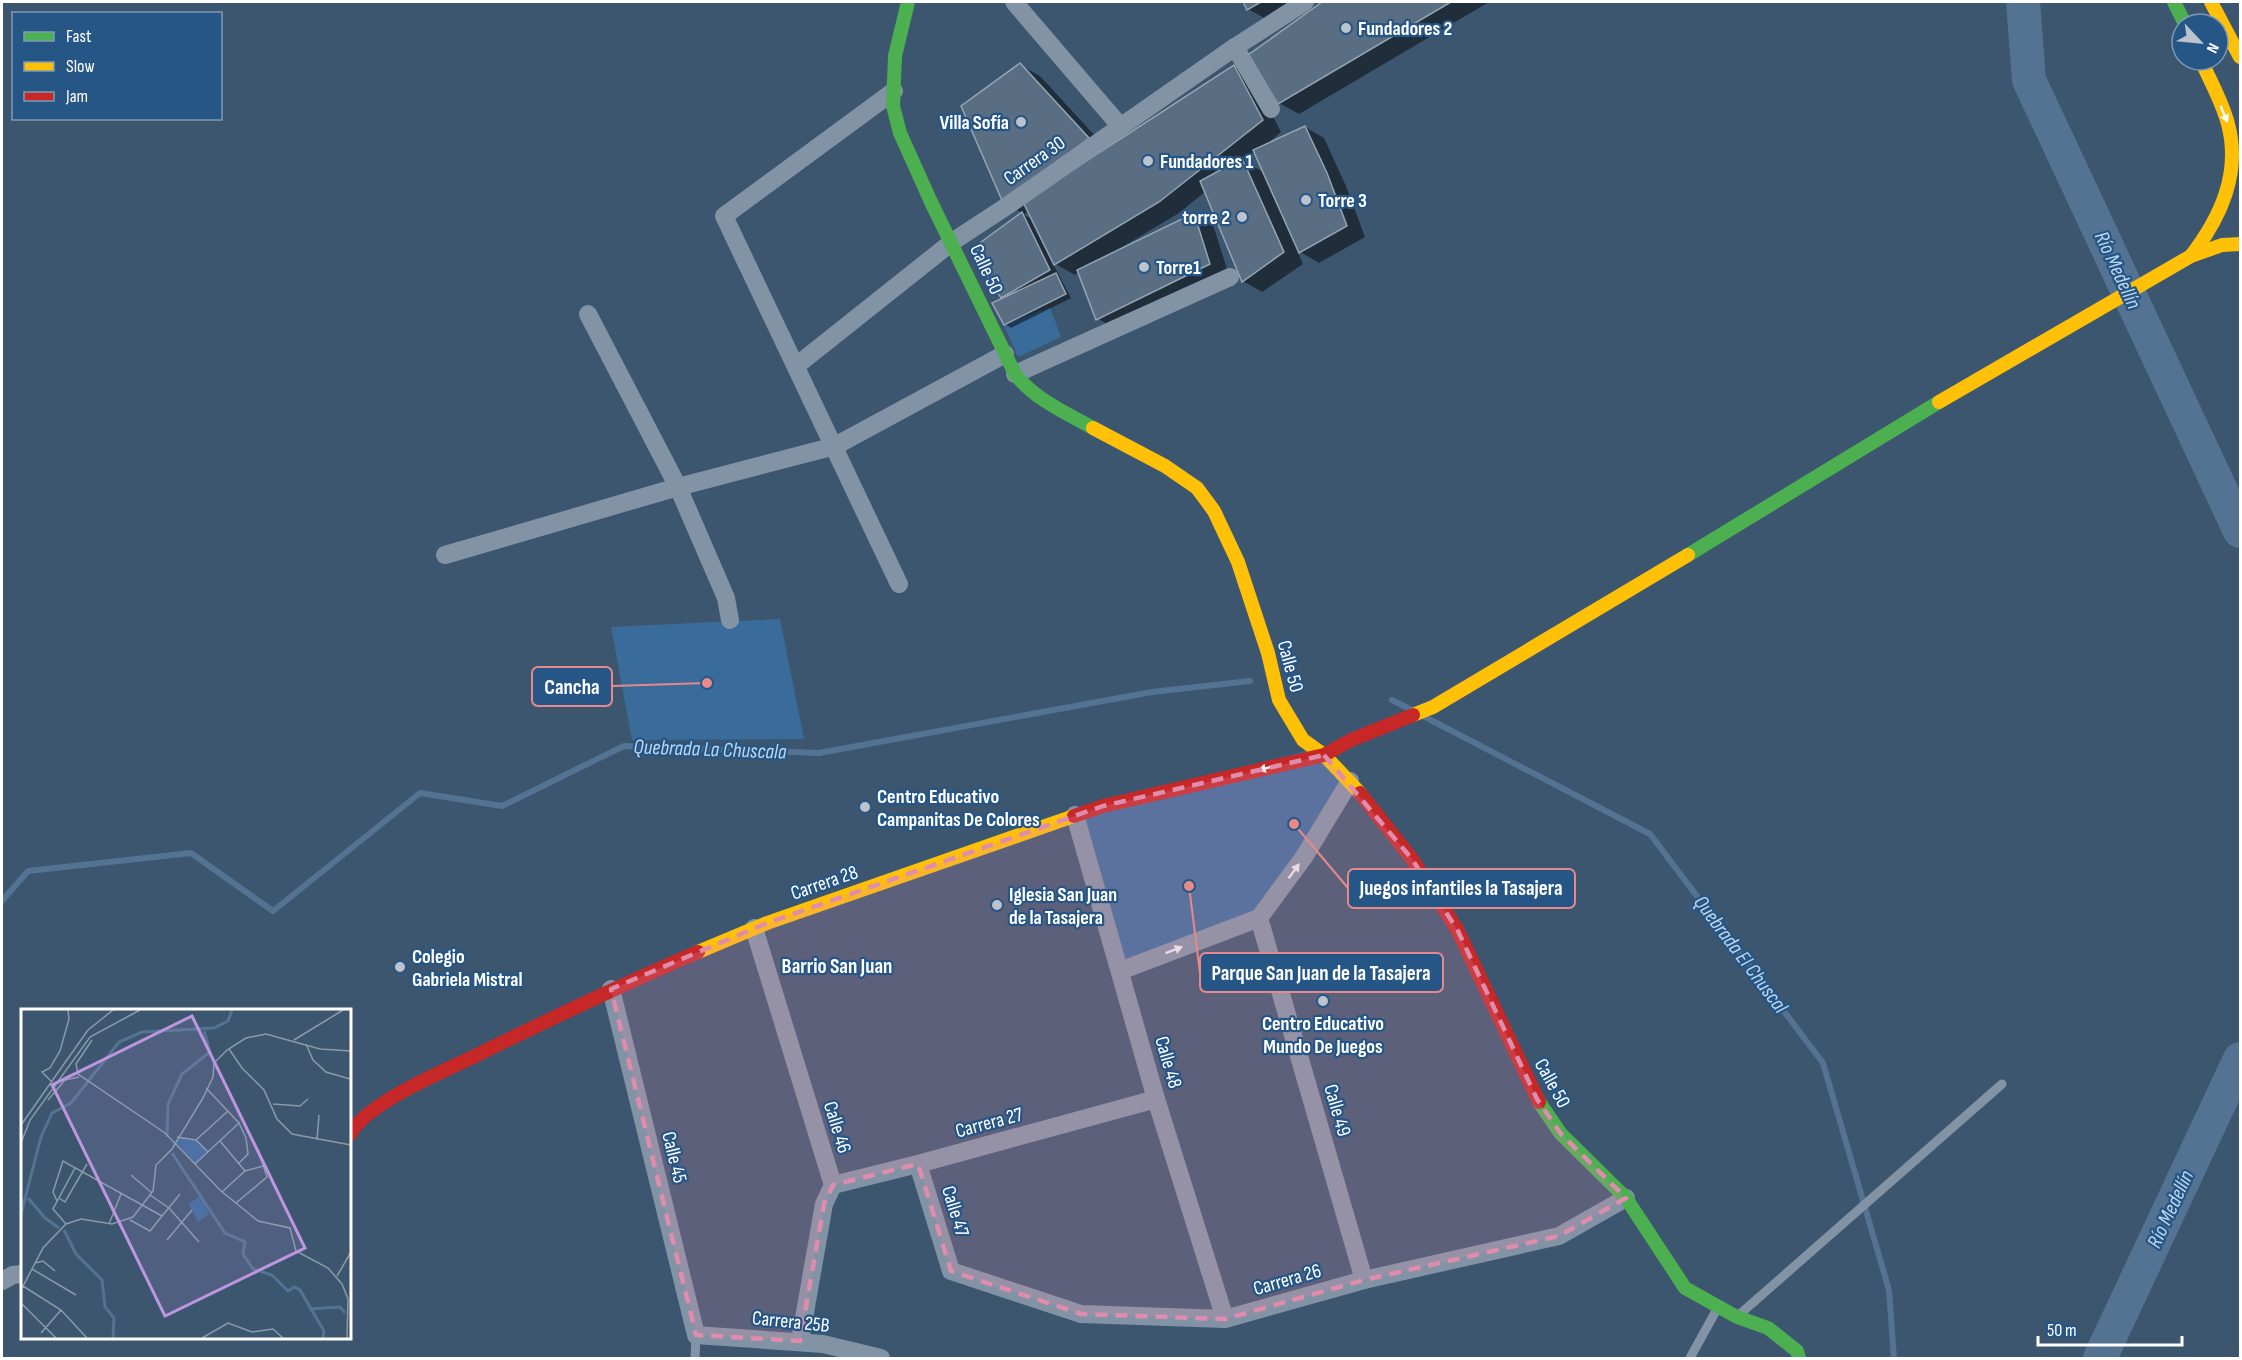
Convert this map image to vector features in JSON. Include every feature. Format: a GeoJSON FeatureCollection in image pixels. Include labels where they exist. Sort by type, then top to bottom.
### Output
{"type":"FeatureCollection","features":[{"type":"Feature","properties":{"kind":"main road","name":"Calle 50"},"geometry":{"type":"LineString","coordinates":[[908,2],[895,56],[893,106],[900,133],[1015,374],[1026,387],[1065,413],[1165,466],[1197,488],[1214,511],[1238,562],[1268,653],[1279,700],[1303,740],[1324,755],[1350,781],[1412,859],[1458,931],[1536,1100],[1561,1134],[1626,1198],[1685,1288],[1737,1317],[1768,1328],[1797,1351],[1799,1359]]}},
{"type":"Feature","properties":{"kind":"main road"},"geometry":{"type":"LineString","coordinates":[[2211,2],[2241,57]]}},
{"type":"Feature","properties":{"kind":"main road"},"geometry":{"type":"LineString","coordinates":[[2191,256],[2209,233],[2226,200],[2232,173],[2232,146],[2228,124],[2206,72]]}},
{"type":"Feature","properties":{"kind":"main road"},"geometry":{"type":"LineString","coordinates":[[2191,256],[2222,245],[2241,244]]}},
{"type":"Feature","properties":{"kind":"main road","name":"Carrera 28"},"geometry":{"type":"LineString","coordinates":[[351,1132],[354,1127],[390,1098],[611,989],[754,928],[1103,806],[1324,755],[1351,740],[1433,707],[1950,395],[2191,256]]}},
{"type":"Feature","properties":{"kind":"street"},"geometry":{"type":"LineString","coordinates":[[1014,2],[1120,126]]}},
{"type":"Feature","properties":{"kind":"street","name":"Carrera 30"},"geometry":{"type":"LineString","coordinates":[[796,366],[952,242],[1234,47],[1305,2]]}},
{"type":"Feature","properties":{"kind":"street"},"geometry":{"type":"LineString","coordinates":[[1234,47],[1271,109]]}},
{"type":"Feature","properties":{"kind":"street"},"geometry":{"type":"LineString","coordinates":[[894,91],[724,216],[899,584]]}},
{"type":"Feature","properties":{"kind":"street"},"geometry":{"type":"LineString","coordinates":[[1015,374],[1230,277]]}},
{"type":"Feature","properties":{"kind":"street"},"geometry":{"type":"LineString","coordinates":[[588,314],[678,487],[726,597],[730,620]]}},
{"type":"Feature","properties":{"kind":"street"},"geometry":{"type":"LineString","coordinates":[[446,555],[678,487],[835,446],[1005,354]]}},
{"type":"Feature","properties":{"kind":"street"},"geometry":{"type":"LineString","coordinates":[[1120,971],[1259,918],[1304,857],[1350,781]]}},
{"type":"Feature","properties":{"kind":"street","name":"Calle 48"},"geometry":{"type":"LineString","coordinates":[[1075,815],[1156,1099],[1225,1319]]}},
{"type":"Feature","properties":{"kind":"street","name":"Calle 49"},"geometry":{"type":"LineString","coordinates":[[1259,918],[1364,1280]]}},
{"type":"Feature","properties":{"kind":"street","name":"Calle 46"},"geometry":{"type":"LineString","coordinates":[[754,928],[833,1185]]}},
{"type":"Feature","properties":{"kind":"street","name":"Calle 45"},"geometry":{"type":"LineString","coordinates":[[611,989],[696,1335]]}},
{"type":"Feature","properties":{"kind":"street","name":"Carrera 27"},"geometry":{"type":"LineString","coordinates":[[833,1185],[1156,1099]]}},
{"type":"Feature","properties":{"kind":"street","name":"Calle 47"},"geometry":{"type":"LineString","coordinates":[[918,1164],[951,1271]]}},
{"type":"Feature","properties":{"kind":"street"},"geometry":{"type":"LineString","coordinates":[[800,1341],[824,1204],[833,1185]]}},
{"type":"Feature","properties":{"kind":"street","name":"Carrera 26"},"geometry":{"type":"LineString","coordinates":[[951,1271],[1081,1314],[1225,1319],[1364,1280],[1559,1236],[1626,1198]]}},
{"type":"Feature","properties":{"kind":"street"},"geometry":{"type":"LineString","coordinates":[[2,1281],[13,1275],[21,1274]]}},
{"type":"Feature","properties":{"kind":"street","name":"Carrera 25B"},"geometry":{"type":"LineString","coordinates":[[696,1335],[800,1341],[823,1344],[881,1359]]}},
{"type":"Feature","properties":{"kind":"lane"},"geometry":{"type":"LineString","coordinates":[[1737,1317],[2002,1084]]}},
{"type":"Feature","properties":{"kind":"lane"},"geometry":{"type":"LineString","coordinates":[[351,1114],[365,1119]]}},
{"type":"Feature","properties":{"kind":"lane"},"geometry":{"type":"LineString","coordinates":[[1690,1359],[1718,1306]]}},
{"type":"Feature","properties":{"kind":"lane"},"geometry":{"type":"LineString","coordinates":[[695,1359],[696,1335]]}},
{"type":"Feature","properties":{"kind":"highlighted area"},"geometry":{"type":"Polygon","coordinates":[[[1324,755],[1412,859],[1458,931],[1537,1099],[1561,1134],[1626,1198],[1559,1236],[1364,1280],[1225,1319],[1081,1314],[951,1271],[918,1164],[833,1185],[824,1204],[800,1341],[696,1335],[611,989],[767,923],[1103,806],[1324,755]]]}},
{"type":"Feature","properties":{"kind":"shaded area"},"geometry":{"type":"Polygon","coordinates":[[[1050,307],[1061,337],[1018,357],[1004,325],[1050,307]]]}},
{"type":"Feature","properties":{"kind":"shaded area"},"geometry":{"type":"Polygon","coordinates":[[[780,619],[804,739],[632,740],[611,627],[780,619]]]}},
{"type":"Feature","properties":{"kind":"shaded area"},"geometry":{"type":"Polygon","coordinates":[[[1312,749],[1350,781],[1258,915],[1120,968],[1076,816],[1312,749]]]}},
{"type":"Feature","properties":{"kind":"building"},"geometry":{"type":"Polygon","coordinates":[[[1243,2],[1261,2],[1247,10],[1243,2]]]}},
{"type":"Feature","properties":{"kind":"building","name":"Fundadores 2"},"geometry":{"type":"Polygon","coordinates":[[[1322,2],[1451,2],[1278,104],[1248,55],[1322,2]]]}},
{"type":"Feature","properties":{"kind":"building","name":"Villa Sofía"},"geometry":{"type":"Polygon","coordinates":[[[1020,63],[1089,138],[1004,205],[961,106],[1020,63]]]}},
{"type":"Feature","properties":{"kind":"building","name":"Fundadores 1"},"geometry":{"type":"Polygon","coordinates":[[[1234,65],[1263,120],[1159,202],[1054,265],[1023,202],[1234,65]]]}},
{"type":"Feature","properties":{"kind":"building","name":"Torre 3"},"geometry":{"type":"Polygon","coordinates":[[[1305,126],[1327,173],[1347,226],[1299,253],[1253,150],[1305,126]]]}},
{"type":"Feature","properties":{"kind":"building","name":"torre 2"},"geometry":{"type":"Polygon","coordinates":[[[1242,158],[1284,252],[1242,282],[1200,181],[1242,158]]]}},
{"type":"Feature","properties":{"kind":"building"},"geometry":{"type":"Polygon","coordinates":[[[1022,212],[1050,270],[1001,298],[979,263],[977,245],[1022,212]]]}},
{"type":"Feature","properties":{"kind":"building","name":"Torre1"},"geometry":{"type":"Polygon","coordinates":[[[1194,213],[1210,264],[1096,320],[1077,270],[1194,213]]]}},
{"type":"Feature","properties":{"kind":"building"},"geometry":{"type":"Polygon","coordinates":[[[1056,273],[1066,294],[1004,325],[992,303],[1056,273]]]}},
{"type":"Feature","properties":{"kind":"waterway","name":"Río Medellín"},"geometry":{"type":"LineString","coordinates":[[2023,2],[2029,80],[2240,531]]}},
{"type":"Feature","properties":{"kind":"waterway","name":"Quebrada La Chuscala"},"geometry":{"type":"LineString","coordinates":[[2,901],[28,871],[191,853],[273,911],[420,793],[502,806],[624,746],[819,753],[1152,692],[1250,681]]}},
{"type":"Feature","properties":{"kind":"waterway","name":"Quebrada El Chuscal"},"geometry":{"type":"LineString","coordinates":[[1392,700],[1410,709]]}},
{"type":"Feature","properties":{"kind":"waterway","name":"Quebrada El Chuscal"},"geometry":{"type":"LineString","coordinates":[[1425,717],[1650,834],[1823,1063],[1889,1290],[1894,1358]]}},
{"type":"Feature","properties":{"kind":"waterway","name":"Río Medellín"},"geometry":{"type":"LineString","coordinates":[[2100,1358],[2240,1059]]}},
{"type":"Feature","properties":{"kind":"traffic: fast"},"geometry":{"type":"LineString","coordinates":[[908,2],[895,56],[893,106],[900,133],[1015,374],[1041,398],[1093,428]]}},
{"type":"Feature","properties":{"kind":"traffic: fast"},"geometry":{"type":"LineString","coordinates":[[2174,2],[2179,12]]}},
{"type":"Feature","properties":{"kind":"traffic: fast"},"geometry":{"type":"LineString","coordinates":[[1688,555],[1939,402]]}},
{"type":"Feature","properties":{"kind":"traffic: fast"},"geometry":{"type":"LineString","coordinates":[[1539,1102],[1561,1134],[1626,1198],[1685,1288],[1737,1317],[1768,1328],[1797,1351],[1799,1358]]}},
{"type":"Feature","properties":{"kind":"traffic: slow"},"geometry":{"type":"LineString","coordinates":[[2211,2],[2240,57]]}},
{"type":"Feature","properties":{"kind":"traffic: slow"},"geometry":{"type":"LineString","coordinates":[[2191,256],[2211,226],[2226,194],[2232,160],[2228,124],[2207,72]]}},
{"type":"Feature","properties":{"kind":"traffic: slow"},"geometry":{"type":"LineString","coordinates":[[1939,402],[2191,256],[2222,245],[2240,244]]}},
{"type":"Feature","properties":{"kind":"traffic: slow"},"geometry":{"type":"LineString","coordinates":[[1093,428],[1165,466],[1197,488],[1214,511],[1238,562],[1268,653],[1279,700],[1303,740],[1324,755],[1360,793]]}},
{"type":"Feature","properties":{"kind":"traffic: slow"},"geometry":{"type":"LineString","coordinates":[[1413,715],[1433,707],[1688,555]]}},
{"type":"Feature","properties":{"kind":"traffic: slow"},"geometry":{"type":"LineString","coordinates":[[698,952],[767,923],[1074,816]]}},
{"type":"Feature","properties":{"kind":"traffic: jam"},"geometry":{"type":"LineString","coordinates":[[1074,816],[1103,806],[1324,755],[1351,740],[1413,715]]}},
{"type":"Feature","properties":{"kind":"traffic: jam"},"geometry":{"type":"LineString","coordinates":[[1360,793],[1412,859],[1458,931],[1539,1102]]}},
{"type":"Feature","properties":{"kind":"traffic: jam"},"geometry":{"type":"LineString","coordinates":[[351,1133],[359,1122],[389,1099],[427,1079],[587,1002],[698,952]]}},
{"type":"Feature","properties":{"kind":"place","name":"Fundadores 2"},"geometry":{"type":"Point","coordinates":[1346,28]}},
{"type":"Feature","properties":{"kind":"place","name":"Villa Sofía"},"geometry":{"type":"Point","coordinates":[1021,122]}},
{"type":"Feature","properties":{"kind":"place","name":"Fundadores 1"},"geometry":{"type":"Point","coordinates":[1148,161]}},
{"type":"Feature","properties":{"kind":"place","name":"Torre 3"},"geometry":{"type":"Point","coordinates":[1306,200]}},
{"type":"Feature","properties":{"kind":"place","name":"torre 2"},"geometry":{"type":"Point","coordinates":[1242,217]}},
{"type":"Feature","properties":{"kind":"place","name":"Torre1"},"geometry":{"type":"Point","coordinates":[1144,267]}},
{"type":"Feature","properties":{"kind":"place","name":"Cancha"},"geometry":{"type":"Point","coordinates":[707,683]}},
{"type":"Feature","properties":{"kind":"place","name":"Centro Educativo Campanitas De Colores"},"geometry":{"type":"Point","coordinates":[865,807]}},
{"type":"Feature","properties":{"kind":"place","name":"Juegos infantiles la Tasajera"},"geometry":{"type":"Point","coordinates":[1294,824]}},
{"type":"Feature","properties":{"kind":"place","name":"Parque San Juan de la Tasajera"},"geometry":{"type":"Point","coordinates":[1189,886]}},
{"type":"Feature","properties":{"kind":"place","name":"Iglesia San Juan de la Tasajera"},"geometry":{"type":"Point","coordinates":[997,905]}},
{"type":"Feature","properties":{"kind":"place","name":"Colegio Gabriela Mistral"},"geometry":{"type":"Point","coordinates":[400,967]}},
{"type":"Feature","properties":{"kind":"place","name":"Centro Educativo Mundo De Juegos"},"geometry":{"type":"Point","coordinates":[1323,1001]}},
{"type":"Feature","properties":{"kind":"district","name":"Barrio San Juan"},"geometry":{"type":"Point","coordinates":[837,966]}}]}
